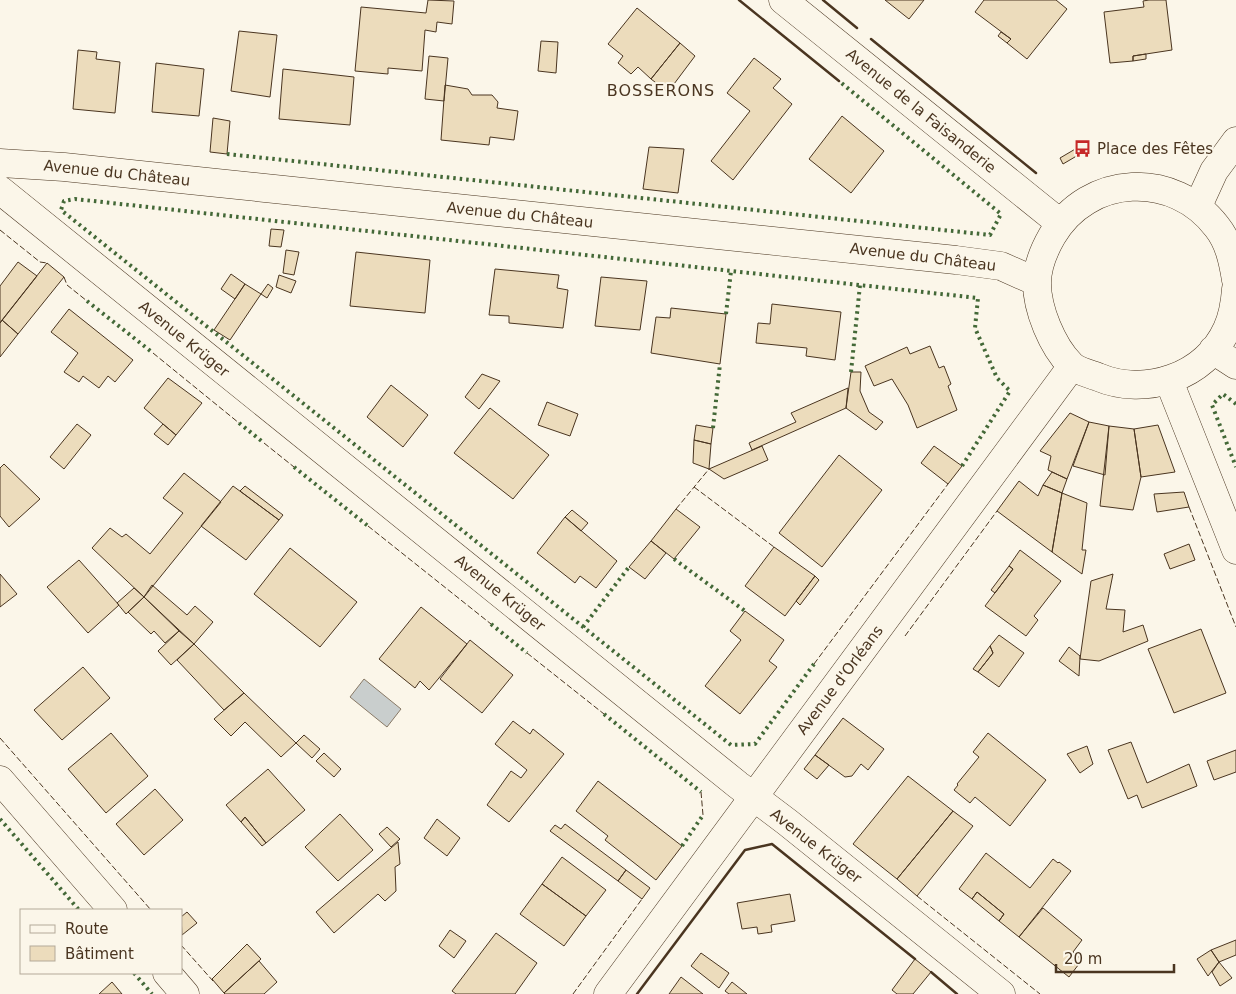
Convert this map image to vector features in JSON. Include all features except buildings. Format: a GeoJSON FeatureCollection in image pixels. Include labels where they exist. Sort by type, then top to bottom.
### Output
{"type":"FeatureCollection","features":[{"type":"Feature","properties":{"kind":"street","name":"Avenue de la Faisanderie"},"geometry":{"type":"LineString","coordinates":[[783,0],[1060,223]]}},
{"type":"Feature","properties":{"kind":"street"},"geometry":{"type":"LineString","coordinates":[[1198,206],[1214,171],[1236,141]]}},
{"type":"Feature","properties":{"kind":"street","name":"Avenue du Château"},"geometry":{"type":"LineString","coordinates":[[0,162],[946,259],[1001,266],[1037,282]]}},
{"type":"Feature","properties":{"kind":"street"},"geometry":{"type":"LineString","coordinates":[[1140,186],[1171,192],[1198,206],[1218,228],[1232,254],[1236,277],[1234,307],[1226,330],[1213,350],[1193,369],[1168,381],[1138,386],[1107,381],[1072,366],[1056,344],[1041,315],[1037,282],[1044,250],[1060,223],[1082,202],[1110,190],[1140,186]]}},
{"type":"Feature","properties":{"kind":"street","name":"Avenue Krüger"},"geometry":{"type":"LineString","coordinates":[[0,190],[1001,994]]}},
{"type":"Feature","properties":{"kind":"street"},"geometry":{"type":"LineString","coordinates":[[1213,350],[1236,365]]}},
{"type":"Feature","properties":{"kind":"street","name":"Avenue d'Orléans"},"geometry":{"type":"LineString","coordinates":[[608,994],[1072,366]]}},
{"type":"Feature","properties":{"kind":"street"},"geometry":{"type":"LineString","coordinates":[[1168,381],[1236,550]]}},
{"type":"Feature","properties":{"kind":"street"},"geometry":{"type":"LineString","coordinates":[[0,780],[112,909]]}},
{"type":"Feature","properties":{"kind":"street"},"geometry":{"type":"LineString","coordinates":[[168,974],[185,994]]}},
{"type":"Feature","properties":{"kind":"shaded area"},"geometry":{"type":"Polygon","coordinates":[[[364,679],[401,709],[387,727],[350,697],[364,679]]]}},
{"type":"Feature","properties":{"kind":"hedge"},"geometry":{"type":"LineString","coordinates":[[227,154],[990,235],[1001,214],[839,81]]}},
{"type":"Feature","properties":{"kind":"hedge"},"geometry":{"type":"LineString","coordinates":[[814,664],[755,744],[731,745],[61,210],[64,201],[75,199],[978,298],[975,328],[997,378],[1010,391],[962,466]]}},
{"type":"Feature","properties":{"kind":"hedge"},"geometry":{"type":"LineString","coordinates":[[726,314],[731,271]]}},
{"type":"Feature","properties":{"kind":"hedge"},"geometry":{"type":"LineString","coordinates":[[851,372],[860,285]]}},
{"type":"Feature","properties":{"kind":"hedge"},"geometry":{"type":"LineString","coordinates":[[87,301],[153,353]]}},
{"type":"Feature","properties":{"kind":"hedge"},"geometry":{"type":"LineString","coordinates":[[713,428],[720,364]]}},
{"type":"Feature","properties":{"kind":"hedge"},"geometry":{"type":"LineString","coordinates":[[1236,404],[1223,394],[1212,405],[1236,467]]}},
{"type":"Feature","properties":{"kind":"hedge"},"geometry":{"type":"LineString","coordinates":[[239,423],[264,443]]}},
{"type":"Feature","properties":{"kind":"hedge"},"geometry":{"type":"LineString","coordinates":[[294,467],[368,526]]}},
{"type":"Feature","properties":{"kind":"hedge"},"geometry":{"type":"LineString","coordinates":[[674,559],[745,611]]}},
{"type":"Feature","properties":{"kind":"hedge"},"geometry":{"type":"LineString","coordinates":[[583,627],[629,567]]}},
{"type":"Feature","properties":{"kind":"hedge"},"geometry":{"type":"LineString","coordinates":[[491,624],[527,653]]}},
{"type":"Feature","properties":{"kind":"hedge"},"geometry":{"type":"LineString","coordinates":[[604,714],[701,792]]}},
{"type":"Feature","properties":{"kind":"hedge"},"geometry":{"type":"LineString","coordinates":[[682,846],[703,815]]}},
{"type":"Feature","properties":{"kind":"hedge"},"geometry":{"type":"LineString","coordinates":[[0,819],[78,909]]}},
{"type":"Feature","properties":{"kind":"hedge"},"geometry":{"type":"LineString","coordinates":[[135,974],[152,994]]}},
{"type":"Feature","properties":{"kind":"fence"},"geometry":{"type":"LineString","coordinates":[[0,230],[40,262],[47,263]]}},
{"type":"Feature","properties":{"kind":"fence"},"geometry":{"type":"LineString","coordinates":[[64,277],[67,285],[87,301]]}},
{"type":"Feature","properties":{"kind":"fence"},"geometry":{"type":"LineString","coordinates":[[153,353],[239,423]]}},
{"type":"Feature","properties":{"kind":"fence"},"geometry":{"type":"LineString","coordinates":[[264,443],[294,467]]}},
{"type":"Feature","properties":{"kind":"fence"},"geometry":{"type":"LineString","coordinates":[[676,509],[709,469]]}},
{"type":"Feature","properties":{"kind":"fence"},"geometry":{"type":"LineString","coordinates":[[814,664],[948,484]]}},
{"type":"Feature","properties":{"kind":"fence"},"geometry":{"type":"LineString","coordinates":[[694,487],[774,547]]}},
{"type":"Feature","properties":{"kind":"fence"},"geometry":{"type":"LineString","coordinates":[[1189,507],[1236,627]]}},
{"type":"Feature","properties":{"kind":"fence"},"geometry":{"type":"LineString","coordinates":[[905,636],[997,511]]}},
{"type":"Feature","properties":{"kind":"fence"},"geometry":{"type":"LineString","coordinates":[[368,526],[491,624]]}},
{"type":"Feature","properties":{"kind":"fence"},"geometry":{"type":"LineString","coordinates":[[527,653],[604,714]]}},
{"type":"Feature","properties":{"kind":"fence"},"geometry":{"type":"LineString","coordinates":[[0,738],[150,909]]}},
{"type":"Feature","properties":{"kind":"fence"},"geometry":{"type":"LineString","coordinates":[[701,792],[703,815]]}},
{"type":"Feature","properties":{"kind":"fence"},"geometry":{"type":"LineString","coordinates":[[917,896],[1040,994]]}},
{"type":"Feature","properties":{"kind":"fence"},"geometry":{"type":"LineString","coordinates":[[573,994],[642,899]]}},
{"type":"Feature","properties":{"kind":"fence"},"geometry":{"type":"LineString","coordinates":[[182,946],[213,981]]}},
{"type":"Feature","properties":{"kind":"wall"},"geometry":{"type":"LineString","coordinates":[[739,0],[839,81]]}},
{"type":"Feature","properties":{"kind":"wall"},"geometry":{"type":"LineString","coordinates":[[823,0],[857,28]]}},
{"type":"Feature","properties":{"kind":"wall"},"geometry":{"type":"LineString","coordinates":[[871,39],[1036,173]]}},
{"type":"Feature","properties":{"kind":"wall"},"geometry":{"type":"LineString","coordinates":[[637,994],[745,850],[772,844],[915,959]]}},
{"type":"Feature","properties":{"kind":"wall"},"geometry":{"type":"LineString","coordinates":[[931,972],[957,994]]}},
{"type":"Feature","properties":{"kind":"place","name":"Place des Fêtes"},"geometry":{"type":"Point","coordinates":[1083,149]}},
{"type":"Feature","properties":{"kind":"district","name":"BOSSERONS"},"geometry":{"type":"Point","coordinates":[661,90]}}]}
